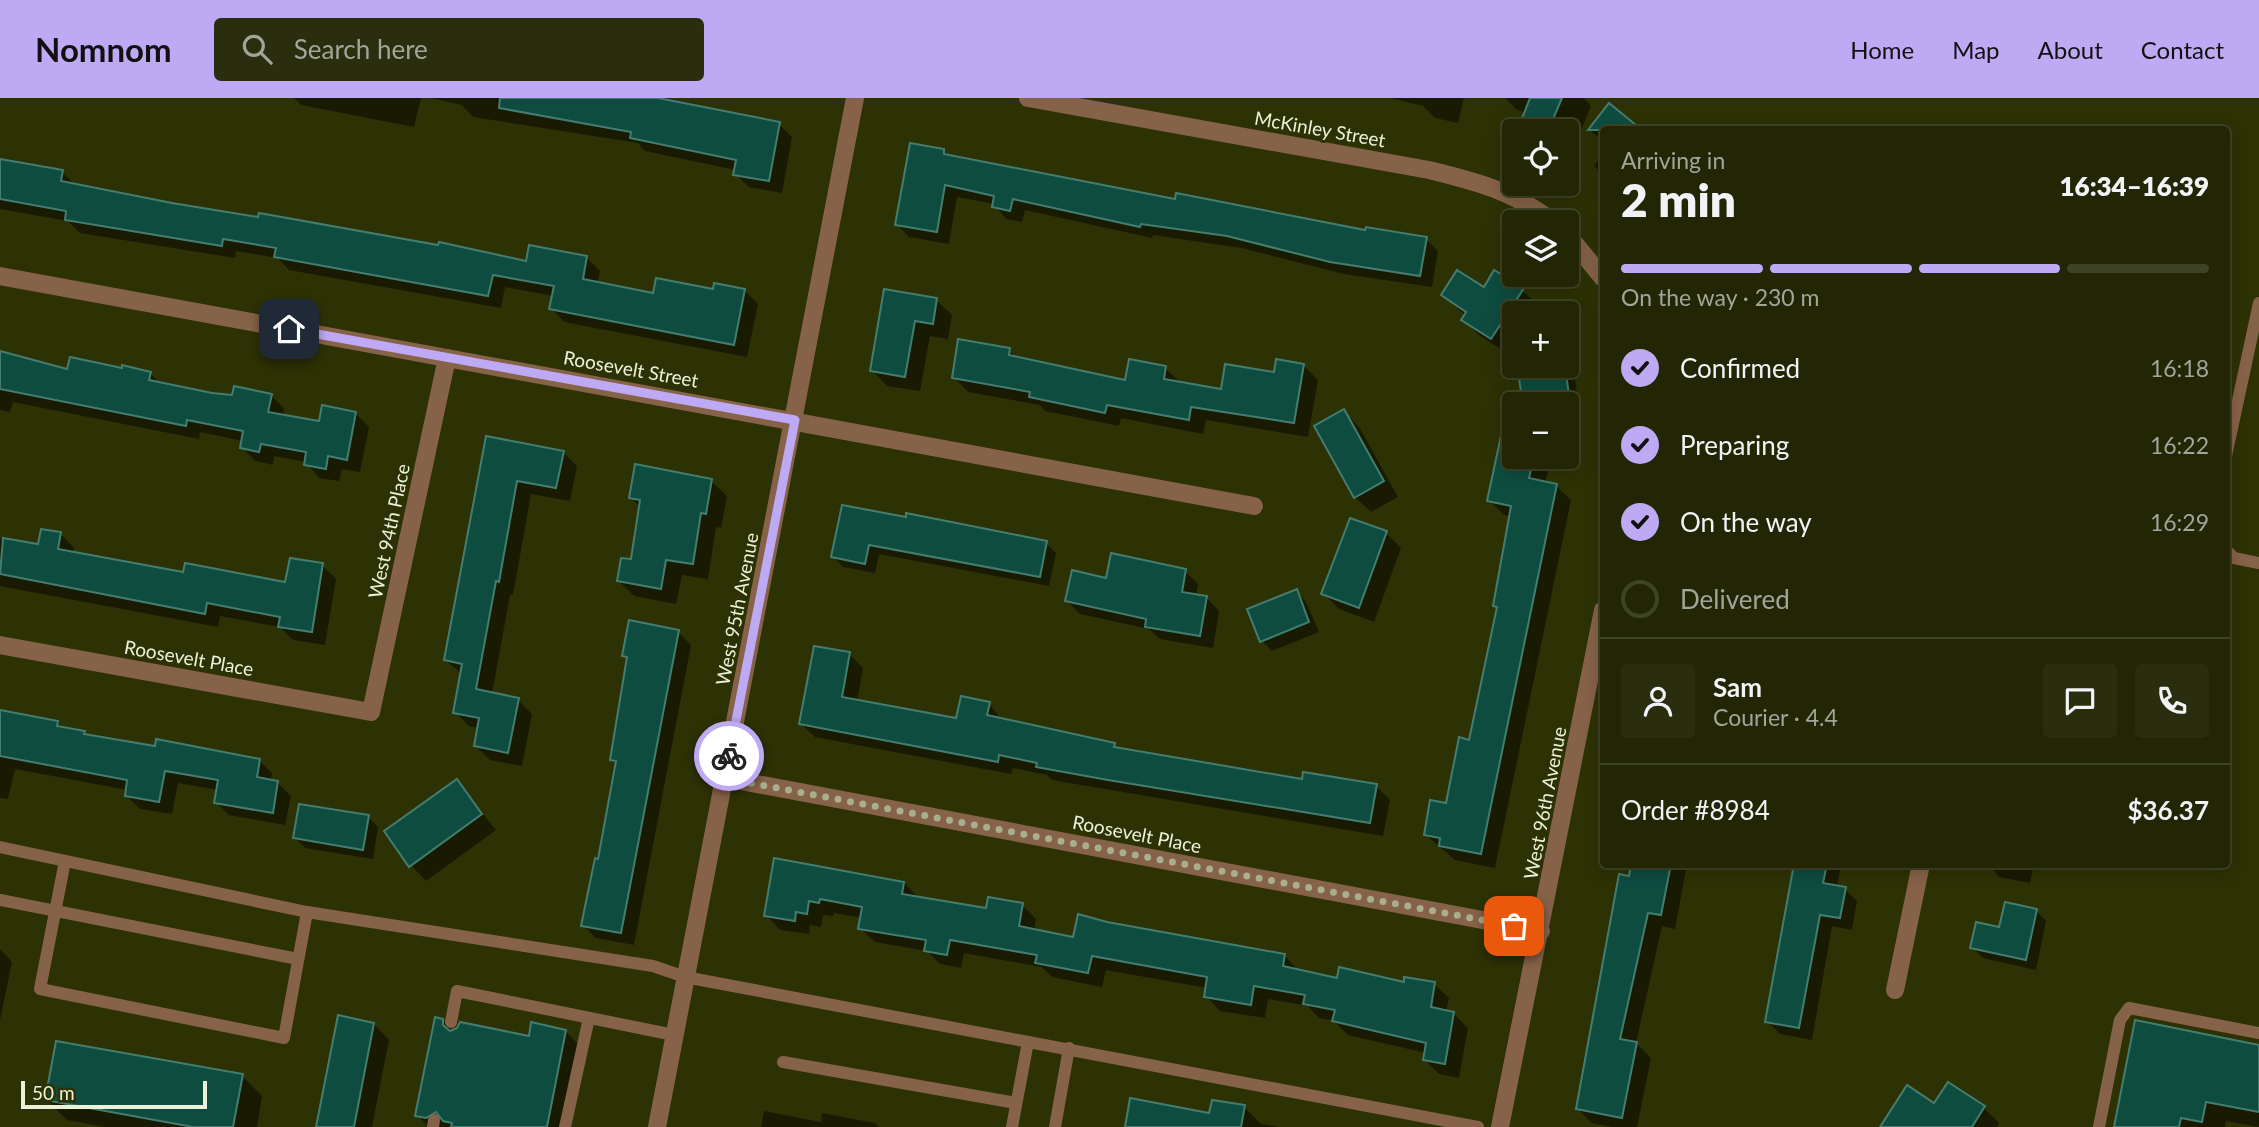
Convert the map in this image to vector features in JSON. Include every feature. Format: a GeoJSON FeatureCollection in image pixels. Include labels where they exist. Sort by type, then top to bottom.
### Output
{"type":"FeatureCollection","features":[{"type":"Feature","properties":{"kind":"street","name":"West 95th Avenue"},"geometry":{"type":"LineString","coordinates":[[657,1127],[855,98]]}},
{"type":"Feature","properties":{"kind":"street","name":"McKinley Street"},"geometry":{"type":"LineString","coordinates":[[1028,98],[1429,170],[1492,185],[1537,210]]}},
{"type":"Feature","properties":{"kind":"street"},"geometry":{"type":"LineString","coordinates":[[1579,249],[1600,274]]}},
{"type":"Feature","properties":{"kind":"street","name":"Roosevelt Street"},"geometry":{"type":"LineString","coordinates":[[0,276],[1255,506]]}},
{"type":"Feature","properties":{"kind":"street","name":"West 94th Place"},"geometry":{"type":"LineString","coordinates":[[372,712],[447,358]]}},
{"type":"Feature","properties":{"kind":"street","name":"West 96th Avenue"},"geometry":{"type":"LineString","coordinates":[[1500,1127],[1598,665],[1600,643]]}},
{"type":"Feature","properties":{"kind":"street","name":"Roosevelt Place"},"geometry":{"type":"LineString","coordinates":[[0,645],[372,712]]}},
{"type":"Feature","properties":{"kind":"street","name":"Roosevelt Place"},"geometry":{"type":"LineString","coordinates":[[724,778],[1541,931]]}},
{"type":"Feature","properties":{"kind":"street"},"geometry":{"type":"LineString","coordinates":[[1895,990],[1920,868]]}},
{"type":"Feature","properties":{"kind":"lane"},"geometry":{"type":"LineString","coordinates":[[2230,437],[2259,303]]}},
{"type":"Feature","properties":{"kind":"lane"},"geometry":{"type":"LineString","coordinates":[[2230,554],[2234,558],[2259,563]]}},
{"type":"Feature","properties":{"kind":"lane"},"geometry":{"type":"LineString","coordinates":[[0,847],[307,912],[653,966],[685,977],[1069,1048],[1396,1120],[1478,1127]]}},
{"type":"Feature","properties":{"kind":"lane"},"geometry":{"type":"LineString","coordinates":[[65,861],[40,989],[284,1038],[307,912]]}},
{"type":"Feature","properties":{"kind":"lane"},"geometry":{"type":"LineString","coordinates":[[0,900],[298,958]]}},
{"type":"Feature","properties":{"kind":"lane"},"geometry":{"type":"LineString","coordinates":[[451,1022],[457,991],[674,1035]]}},
{"type":"Feature","properties":{"kind":"lane"},"geometry":{"type":"LineString","coordinates":[[2099,1127],[2120,1020],[2129,1008],[2259,1033]]}},
{"type":"Feature","properties":{"kind":"lane"},"geometry":{"type":"LineString","coordinates":[[565,1127],[589,1018]]}},
{"type":"Feature","properties":{"kind":"lane"},"geometry":{"type":"LineString","coordinates":[[1012,1127],[1028,1041]]}},
{"type":"Feature","properties":{"kind":"lane"},"geometry":{"type":"LineString","coordinates":[[1055,1127],[1069,1048]]}},
{"type":"Feature","properties":{"kind":"lane"},"geometry":{"type":"LineString","coordinates":[[782,1062],[1016,1104]]}},
{"type":"Feature","properties":{"kind":"building"},"geometry":{"type":"Polygon","coordinates":[[[500,98],[658,98],[780,122],[769,181],[733,175],[736,160],[630,138],[631,132],[499,108],[500,98]]]}},
{"type":"Feature","properties":{"kind":"building"},"geometry":{"type":"Polygon","coordinates":[[[1530,98],[1562,98],[1553,119],[1522,119],[1530,98]]]}},
{"type":"Feature","properties":{"kind":"building"},"geometry":{"type":"Polygon","coordinates":[[[1609,103],[1637,126],[1600,126],[1600,130],[1588,130],[1609,103]]]}},
{"type":"Feature","properties":{"kind":"building"},"geometry":{"type":"Polygon","coordinates":[[[910,143],[944,149],[944,154],[1175,199],[1176,193],[1365,230],[1366,227],[1427,237],[1420,276],[1330,262],[1227,236],[1141,224],[1140,227],[1013,199],[1010,211],[992,207],[994,196],[945,185],[937,232],[895,225],[910,143]]]}},
{"type":"Feature","properties":{"kind":"building"},"geometry":{"type":"Polygon","coordinates":[[[0,159],[63,170],[61,181],[172,203],[258,217],[259,213],[438,245],[439,242],[526,261],[529,245],[587,256],[583,279],[653,293],[656,278],[713,289],[714,283],[745,289],[734,345],[549,309],[554,286],[493,275],[488,296],[274,257],[276,248],[223,239],[222,246],[65,220],[66,211],[0,199],[0,159]]]}},
{"type":"Feature","properties":{"kind":"building"},"geometry":{"type":"Polygon","coordinates":[[[1457,270],[1484,287],[1494,270],[1502,275],[1502,287],[1524,288],[1516,301],[1502,301],[1502,322],[1491,339],[1461,320],[1466,312],[1441,295],[1457,270]]]}},
{"type":"Feature","properties":{"kind":"building"},"geometry":{"type":"Polygon","coordinates":[[[884,289],[937,298],[933,324],[915,321],[905,377],[870,371],[884,289]]]}},
{"type":"Feature","properties":{"kind":"building"},"geometry":{"type":"Polygon","coordinates":[[[958,339],[1010,348],[1009,355],[1125,380],[1129,359],[1166,366],[1164,379],[1221,389],[1225,364],[1274,372],[1276,359],[1304,364],[1294,423],[1191,407],[1189,420],[1107,405],[1105,413],[1029,397],[1030,392],[952,378],[958,339]]]}},
{"type":"Feature","properties":{"kind":"building"},"geometry":{"type":"Polygon","coordinates":[[[0,351],[67,369],[70,357],[122,368],[122,365],[151,372],[149,380],[212,393],[232,395],[234,386],[272,394],[268,412],[319,421],[322,405],[356,412],[347,460],[328,456],[326,469],[304,465],[306,452],[261,444],[259,452],[240,448],[243,431],[187,420],[186,426],[0,389],[0,351]]]}},
{"type":"Feature","properties":{"kind":"building"},"geometry":{"type":"Polygon","coordinates":[[[1567,378],[1569,392],[1521,392],[1519,379],[1567,378]]]}},
{"type":"Feature","properties":{"kind":"building"},"geometry":{"type":"Polygon","coordinates":[[[1344,409],[1384,481],[1354,498],[1314,426],[1344,409]]]}},
{"type":"Feature","properties":{"kind":"building"},"geometry":{"type":"Polygon","coordinates":[[[1502,431],[1502,469],[1531,469],[1529,478],[1557,484],[1481,854],[1439,846],[1440,838],[1424,835],[1430,800],[1446,803],[1459,737],[1469,740],[1497,607],[1493,606],[1511,506],[1487,501],[1502,431]]]}},
{"type":"Feature","properties":{"kind":"building"},"geometry":{"type":"Polygon","coordinates":[[[486,436],[564,451],[556,488],[517,481],[499,582],[496,581],[476,689],[519,698],[508,753],[474,746],[479,718],[453,713],[462,664],[444,660],[486,436]]]}},
{"type":"Feature","properties":{"kind":"building"},"geometry":{"type":"Polygon","coordinates":[[[635,464],[712,479],[706,514],[701,513],[693,564],[666,560],[661,589],[617,581],[621,558],[631,559],[640,500],[629,498],[635,464]]]}},
{"type":"Feature","properties":{"kind":"building"},"geometry":{"type":"Polygon","coordinates":[[[842,505],[906,517],[906,513],[1047,541],[1040,577],[869,545],[865,564],[831,557],[842,505]]]}},
{"type":"Feature","properties":{"kind":"building"},"geometry":{"type":"Polygon","coordinates":[[[1350,518],[1387,531],[1359,608],[1321,594],[1350,518]]]}},
{"type":"Feature","properties":{"kind":"building"},"geometry":{"type":"Polygon","coordinates":[[[41,529],[61,532],[58,549],[183,572],[185,563],[285,582],[290,558],[323,563],[312,632],[278,627],[280,617],[207,603],[205,614],[0,574],[3,538],[38,544],[41,529]]]}},
{"type":"Feature","properties":{"kind":"building"},"geometry":{"type":"Polygon","coordinates":[[[1111,553],[1186,569],[1182,592],[1207,596],[1200,636],[1145,627],[1146,619],[1065,601],[1072,570],[1106,578],[1111,553]]]}},
{"type":"Feature","properties":{"kind":"building"},"geometry":{"type":"Polygon","coordinates":[[[1297,589],[1309,622],[1260,642],[1247,609],[1297,589]]]}},
{"type":"Feature","properties":{"kind":"building"},"geometry":{"type":"Polygon","coordinates":[[[629,620],[679,630],[621,933],[581,926],[595,858],[598,859],[616,761],[610,760],[627,657],[622,656],[629,620]]]}},
{"type":"Feature","properties":{"kind":"building"},"geometry":{"type":"Polygon","coordinates":[[[814,646],[850,652],[842,697],[956,718],[961,696],[990,702],[987,715],[1115,743],[1114,747],[1302,779],[1303,772],[1377,784],[1370,823],[1036,767],[1037,763],[999,755],[998,762],[799,724],[814,646]]]}},
{"type":"Feature","properties":{"kind":"building"},"geometry":{"type":"Polygon","coordinates":[[[0,710],[58,721],[57,726],[85,731],[84,734],[155,746],[156,739],[260,759],[257,777],[278,781],[273,813],[214,803],[218,780],[165,771],[159,802],[125,796],[127,780],[0,756],[0,710]]]}},
{"type":"Feature","properties":{"kind":"building"},"geometry":{"type":"Polygon","coordinates":[[[457,779],[482,814],[409,867],[384,831],[457,779]]]}},
{"type":"Feature","properties":{"kind":"building"},"geometry":{"type":"Polygon","coordinates":[[[299,804],[369,815],[363,850],[293,838],[299,804]]]}},
{"type":"Feature","properties":{"kind":"building"},"geometry":{"type":"Polygon","coordinates":[[[774,858],[904,882],[902,894],[986,908],[988,897],[1023,903],[1019,926],[1073,937],[1078,914],[1107,922],[1285,954],[1283,966],[1337,978],[1339,967],[1404,982],[1404,977],[1435,982],[1431,1007],[1454,1012],[1445,1064],[1423,1060],[1426,1043],[1332,1021],[1335,1010],[1303,1004],[1305,995],[1254,986],[1251,1005],[1204,997],[1207,977],[1092,956],[1088,973],[1035,963],[1037,955],[950,940],[947,955],[924,951],[926,940],[858,929],[862,907],[820,899],[819,903],[809,901],[807,914],[796,912],[795,921],[764,916],[774,858]]]}},
{"type":"Feature","properties":{"kind":"building"},"geometry":{"type":"Polygon","coordinates":[[[1630,868],[1670,868],[1661,915],[1648,913],[1620,1039],[1637,1042],[1622,1118],[1576,1109],[1619,874],[1629,876],[1630,868]]]}},
{"type":"Feature","properties":{"kind":"building"},"geometry":{"type":"Polygon","coordinates":[[[1793,868],[1826,868],[1823,883],[1846,887],[1840,918],[1820,915],[1799,1028],[1765,1022],[1793,868]]]}},
{"type":"Feature","properties":{"kind":"building"},"geometry":{"type":"Polygon","coordinates":[[[2005,902],[2037,909],[2026,960],[1970,948],[1976,922],[1999,927],[2005,902]]]}},
{"type":"Feature","properties":{"kind":"building"},"geometry":{"type":"Polygon","coordinates":[[[338,1015],[374,1023],[354,1127],[316,1127],[338,1015]]]}},
{"type":"Feature","properties":{"kind":"building"},"geometry":{"type":"Polygon","coordinates":[[[435,1017],[443,1019],[443,1025],[450,1031],[457,1028],[460,1022],[529,1036],[531,1022],[566,1030],[547,1127],[451,1127],[452,1123],[443,1121],[436,1112],[426,1118],[415,1116],[435,1017]]]}},
{"type":"Feature","properties":{"kind":"building"},"geometry":{"type":"Polygon","coordinates":[[[2135,1020],[2259,1045],[2259,1112],[2206,1102],[2202,1122],[2181,1118],[2179,1127],[2114,1127],[2135,1020]]]}},
{"type":"Feature","properties":{"kind":"building"},"geometry":{"type":"Polygon","coordinates":[[[56,1041],[243,1074],[233,1127],[193,1127],[45,1100],[56,1041]]]}},
{"type":"Feature","properties":{"kind":"building"},"geometry":{"type":"Polygon","coordinates":[[[1948,1082],[1985,1106],[1972,1127],[1880,1127],[1907,1085],[1934,1103],[1948,1082]]]}},
{"type":"Feature","properties":{"kind":"building"},"geometry":{"type":"Polygon","coordinates":[[[1130,1098],[1209,1113],[1212,1100],[1245,1105],[1241,1127],[1125,1127],[1130,1098]]]}},
{"type":"Feature","properties":{"kind":"way so far"},"geometry":{"type":"LineString","coordinates":[[729,756],[724,778],[1514,926]]}},
{"type":"Feature","properties":{"kind":"route"},"geometry":{"type":"LineString","coordinates":[[289,329],[795,420],[729,756]]}}]}
